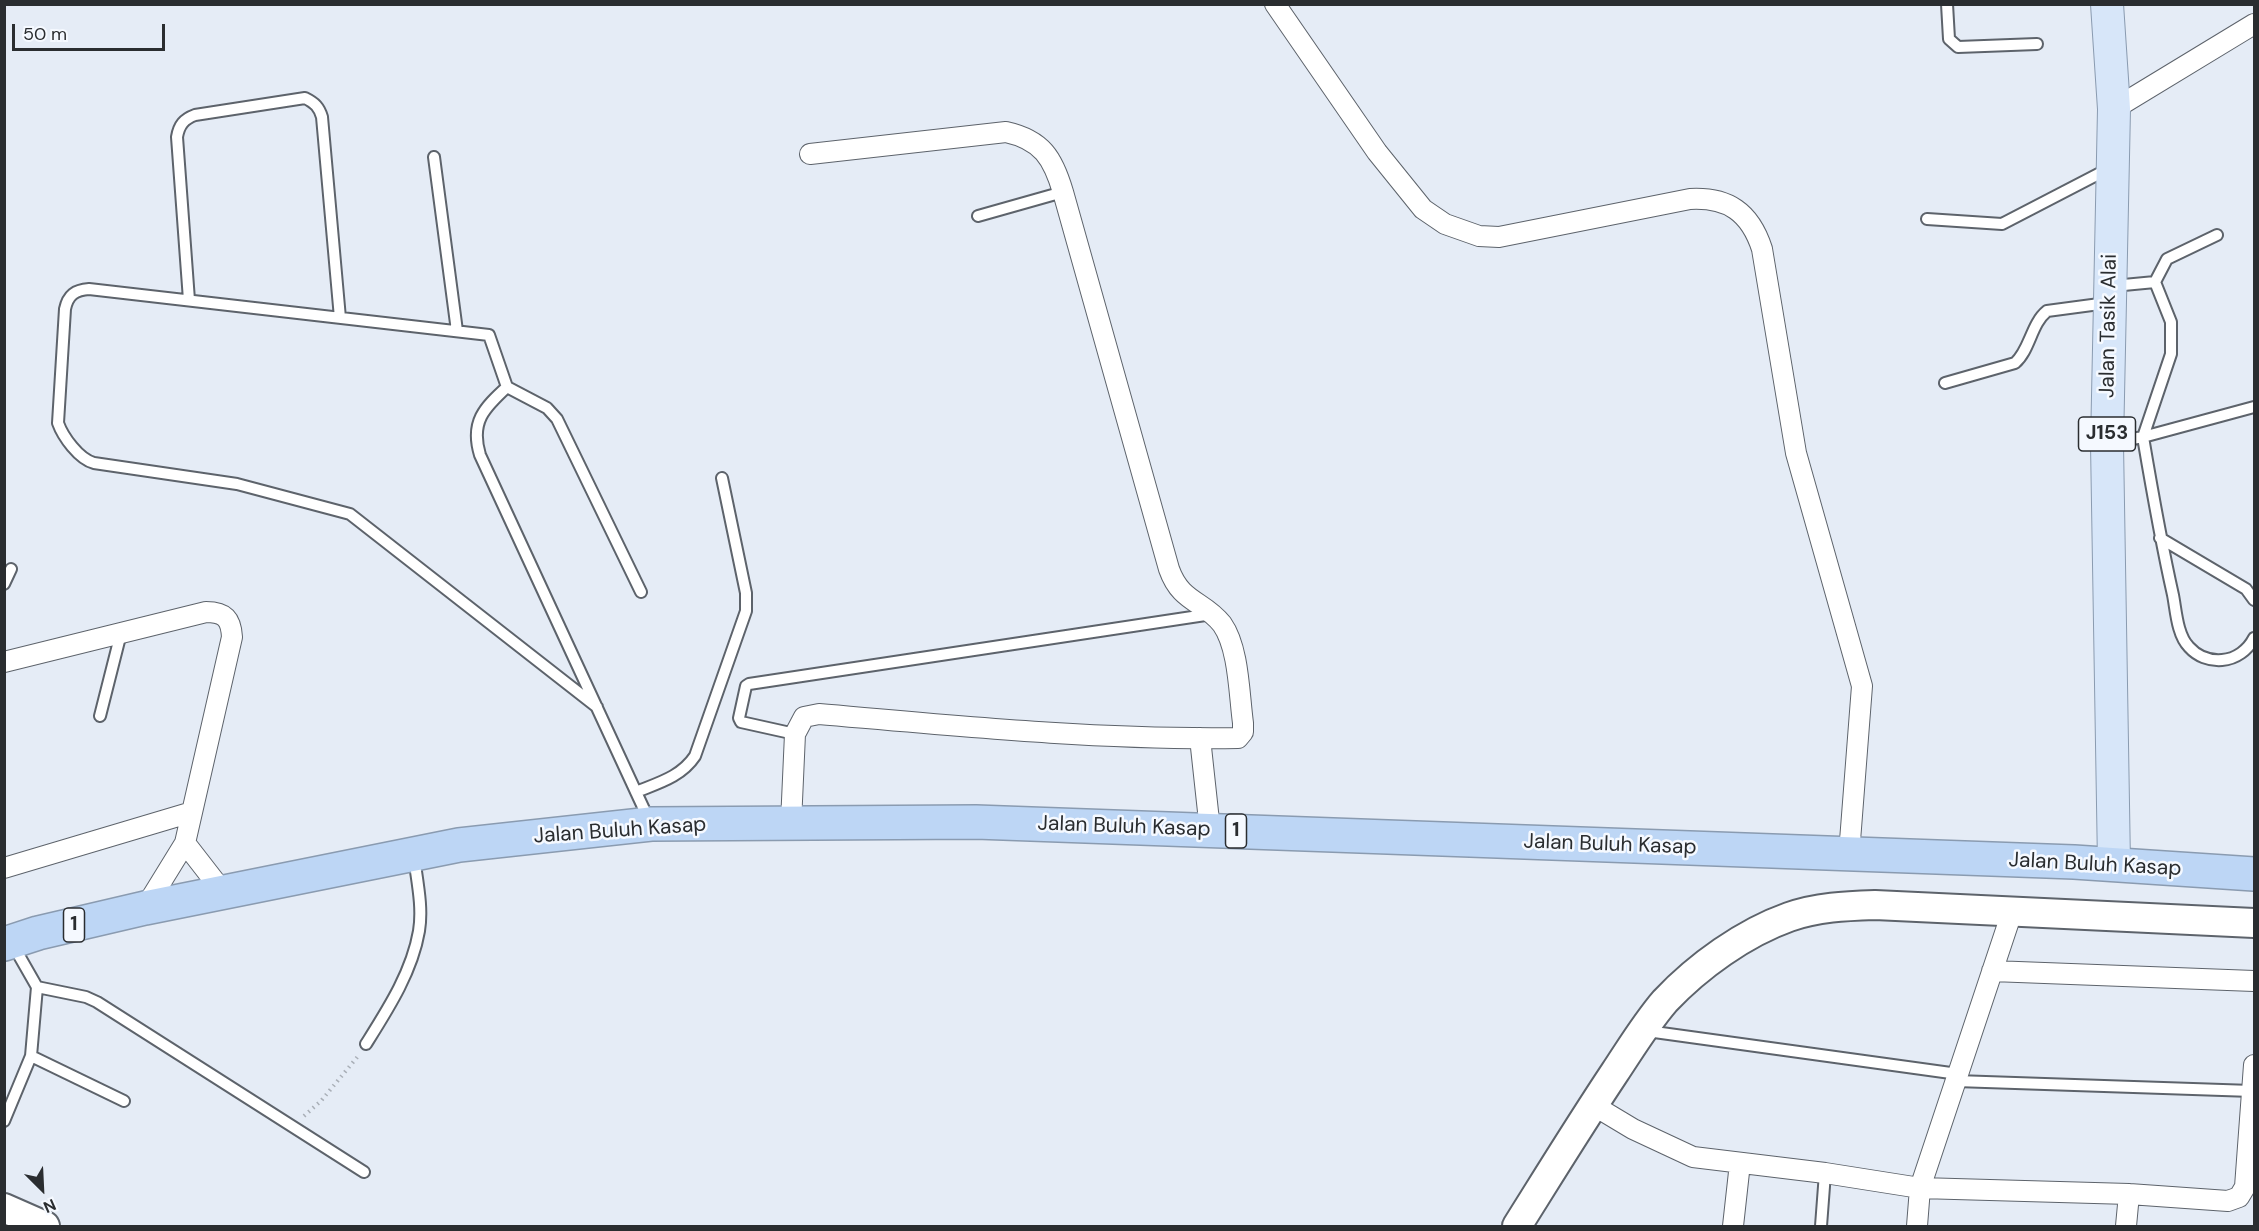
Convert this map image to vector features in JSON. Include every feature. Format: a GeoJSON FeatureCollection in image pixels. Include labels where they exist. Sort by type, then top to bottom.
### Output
{"type":"FeatureCollection","features":[{"type":"Feature","properties":{"kind":"highway","name":"Jalan Buluh Kasap"},"geometry":{"type":"LineString","coordinates":[[8,943],[145,908],[459,844],[651,824],[976,822],[2114,864],[2254,874]]}},
{"type":"Feature","properties":{"kind":"main road","name":"Jalan Tasik Alai"},"geometry":{"type":"LineString","coordinates":[[2107,4],[2114,109],[2107,444],[2114,864]]}},
{"type":"Feature","properties":{"kind":"street"},"geometry":{"type":"LineString","coordinates":[[1275,4],[1377,152],[1423,209],[1439,221],[1479,236],[1499,237],[1690,199],[1706,198],[1736,209],[1748,220],[1757,234],[1762,249],[1796,453],[1862,686],[1849,854]]}},
{"type":"Feature","properties":{"kind":"street"},"geometry":{"type":"LineString","coordinates":[[2114,109],[2254,24]]}},
{"type":"Feature","properties":{"kind":"street"},"geometry":{"type":"LineString","coordinates":[[790,823],[795,734],[804,717],[819,714],[1006,730],[1200,738],[1238,738],[1243,732],[1230,642],[1226,631],[1212,614],[1183,593],[1169,568],[1063,192],[1052,162],[1033,141],[1006,132],[810,154]]}},
{"type":"Feature","properties":{"kind":"street"},"geometry":{"type":"LineString","coordinates":[[4,662],[206,612],[217,612],[226,617],[231,627],[232,638],[185,843],[145,908]]}},
{"type":"Feature","properties":{"kind":"street"},"geometry":{"type":"LineString","coordinates":[[1200,738],[1210,830]]}},
{"type":"Feature","properties":{"kind":"street"},"geometry":{"type":"LineString","coordinates":[[4,868],[192,812]]}},
{"type":"Feature","properties":{"kind":"street"},"geometry":{"type":"LineString","coordinates":[[185,843],[223,892]]}},
{"type":"Feature","properties":{"kind":"street"},"geometry":{"type":"LineString","coordinates":[[1517,1227],[1593,1105],[1643,1030],[1665,1002],[1695,974],[1750,935],[1790,917],[1831,907],[1875,905],[2254,923]]}},
{"type":"Feature","properties":{"kind":"street"},"geometry":{"type":"LineString","coordinates":[[1917,1227],[1920,1188],[2012,912]]}},
{"type":"Feature","properties":{"kind":"street"},"geometry":{"type":"LineString","coordinates":[[1992,971],[2254,981]]}},
{"type":"Feature","properties":{"kind":"street"},"geometry":{"type":"LineString","coordinates":[[1593,1105],[1633,1129],[1688,1155],[1740,1163],[1920,1188],[2128,1194],[2234,1200],[2243,1193],[2245,1187],[2254,1065]]}},
{"type":"Feature","properties":{"kind":"street"},"geometry":{"type":"LineString","coordinates":[[1733,1227],[1740,1163]]}},
{"type":"Feature","properties":{"kind":"street"},"geometry":{"type":"LineString","coordinates":[[2126,1227],[2128,1194]]}},
{"type":"Feature","properties":{"kind":"street"},"geometry":{"type":"LineString","coordinates":[[4,1208],[45,1227]]}},
{"type":"Feature","properties":{"kind":"lane"},"geometry":{"type":"LineString","coordinates":[[1947,4],[1949,39],[1958,47],[2037,44]]}},
{"type":"Feature","properties":{"kind":"lane"},"geometry":{"type":"LineString","coordinates":[[189,300],[177,137],[182,123],[195,115],[305,98],[314,102],[322,117],[340,318]]}},
{"type":"Feature","properties":{"kind":"lane"},"geometry":{"type":"LineString","coordinates":[[434,158],[457,331]]}},
{"type":"Feature","properties":{"kind":"lane"},"geometry":{"type":"LineString","coordinates":[[1927,219],[2002,224],[2113,166]]}},
{"type":"Feature","properties":{"kind":"lane"},"geometry":{"type":"LineString","coordinates":[[978,216],[1063,192]]}},
{"type":"Feature","properties":{"kind":"lane"},"geometry":{"type":"LineString","coordinates":[[1945,383],[2015,363],[2040,318],[2047,311],[2155,282],[2167,259],[2217,235]]}},
{"type":"Feature","properties":{"kind":"lane"},"geometry":{"type":"LineString","coordinates":[[2155,282],[2171,322],[2171,354],[2143,437],[2160,538],[2180,630],[2187,646],[2200,656],[2210,659],[2224,660],[2239,655],[2254,638]]}},
{"type":"Feature","properties":{"kind":"lane"},"geometry":{"type":"LineString","coordinates":[[597,707],[350,514],[237,484],[94,463],[84,459],[58,423],[67,300],[80,289],[89,289],[489,335],[507,387],[541,404],[557,419],[641,592]]}},
{"type":"Feature","properties":{"kind":"lane"},"geometry":{"type":"LineString","coordinates":[[507,387],[483,411],[478,421],[477,444],[651,824]]}},
{"type":"Feature","properties":{"kind":"lane"},"geometry":{"type":"LineString","coordinates":[[2107,444],[2143,437],[2254,407]]}},
{"type":"Feature","properties":{"kind":"lane"},"geometry":{"type":"LineString","coordinates":[[636,792],[675,776],[695,756],[746,611],[746,593],[722,478]]}},
{"type":"Feature","properties":{"kind":"lane"},"geometry":{"type":"LineString","coordinates":[[2160,538],[2246,589],[2254,600]]}},
{"type":"Feature","properties":{"kind":"lane"},"geometry":{"type":"LineString","coordinates":[[4,584],[10,569]]}},
{"type":"Feature","properties":{"kind":"lane"},"geometry":{"type":"LineString","coordinates":[[795,734],[741,722],[739,718],[746,686],[1212,614]]}},
{"type":"Feature","properties":{"kind":"lane"},"geometry":{"type":"LineString","coordinates":[[100,716],[121,633]]}},
{"type":"Feature","properties":{"kind":"lane"},"geometry":{"type":"LineString","coordinates":[[366,1044],[406,974],[419,930],[419,896],[413,854]]}},
{"type":"Feature","properties":{"kind":"lane"},"geometry":{"type":"LineString","coordinates":[[4,1121],[31,1056],[36,987],[8,943]]}},
{"type":"Feature","properties":{"kind":"lane"},"geometry":{"type":"LineString","coordinates":[[36,987],[86,997],[97,1002],[364,1173]]}},
{"type":"Feature","properties":{"kind":"lane"},"geometry":{"type":"LineString","coordinates":[[1643,1030],[1957,1077],[2252,1090]]}},
{"type":"Feature","properties":{"kind":"lane"},"geometry":{"type":"LineString","coordinates":[[31,1056],[124,1101]]}},
{"type":"Feature","properties":{"kind":"lane"},"geometry":{"type":"LineString","coordinates":[[1821,1227],[1825,1173]]}},
{"type":"Feature","properties":{"kind":"path"},"geometry":{"type":"LineString","coordinates":[[291,1126],[321,1101],[347,1071],[366,1044]]}}]}
